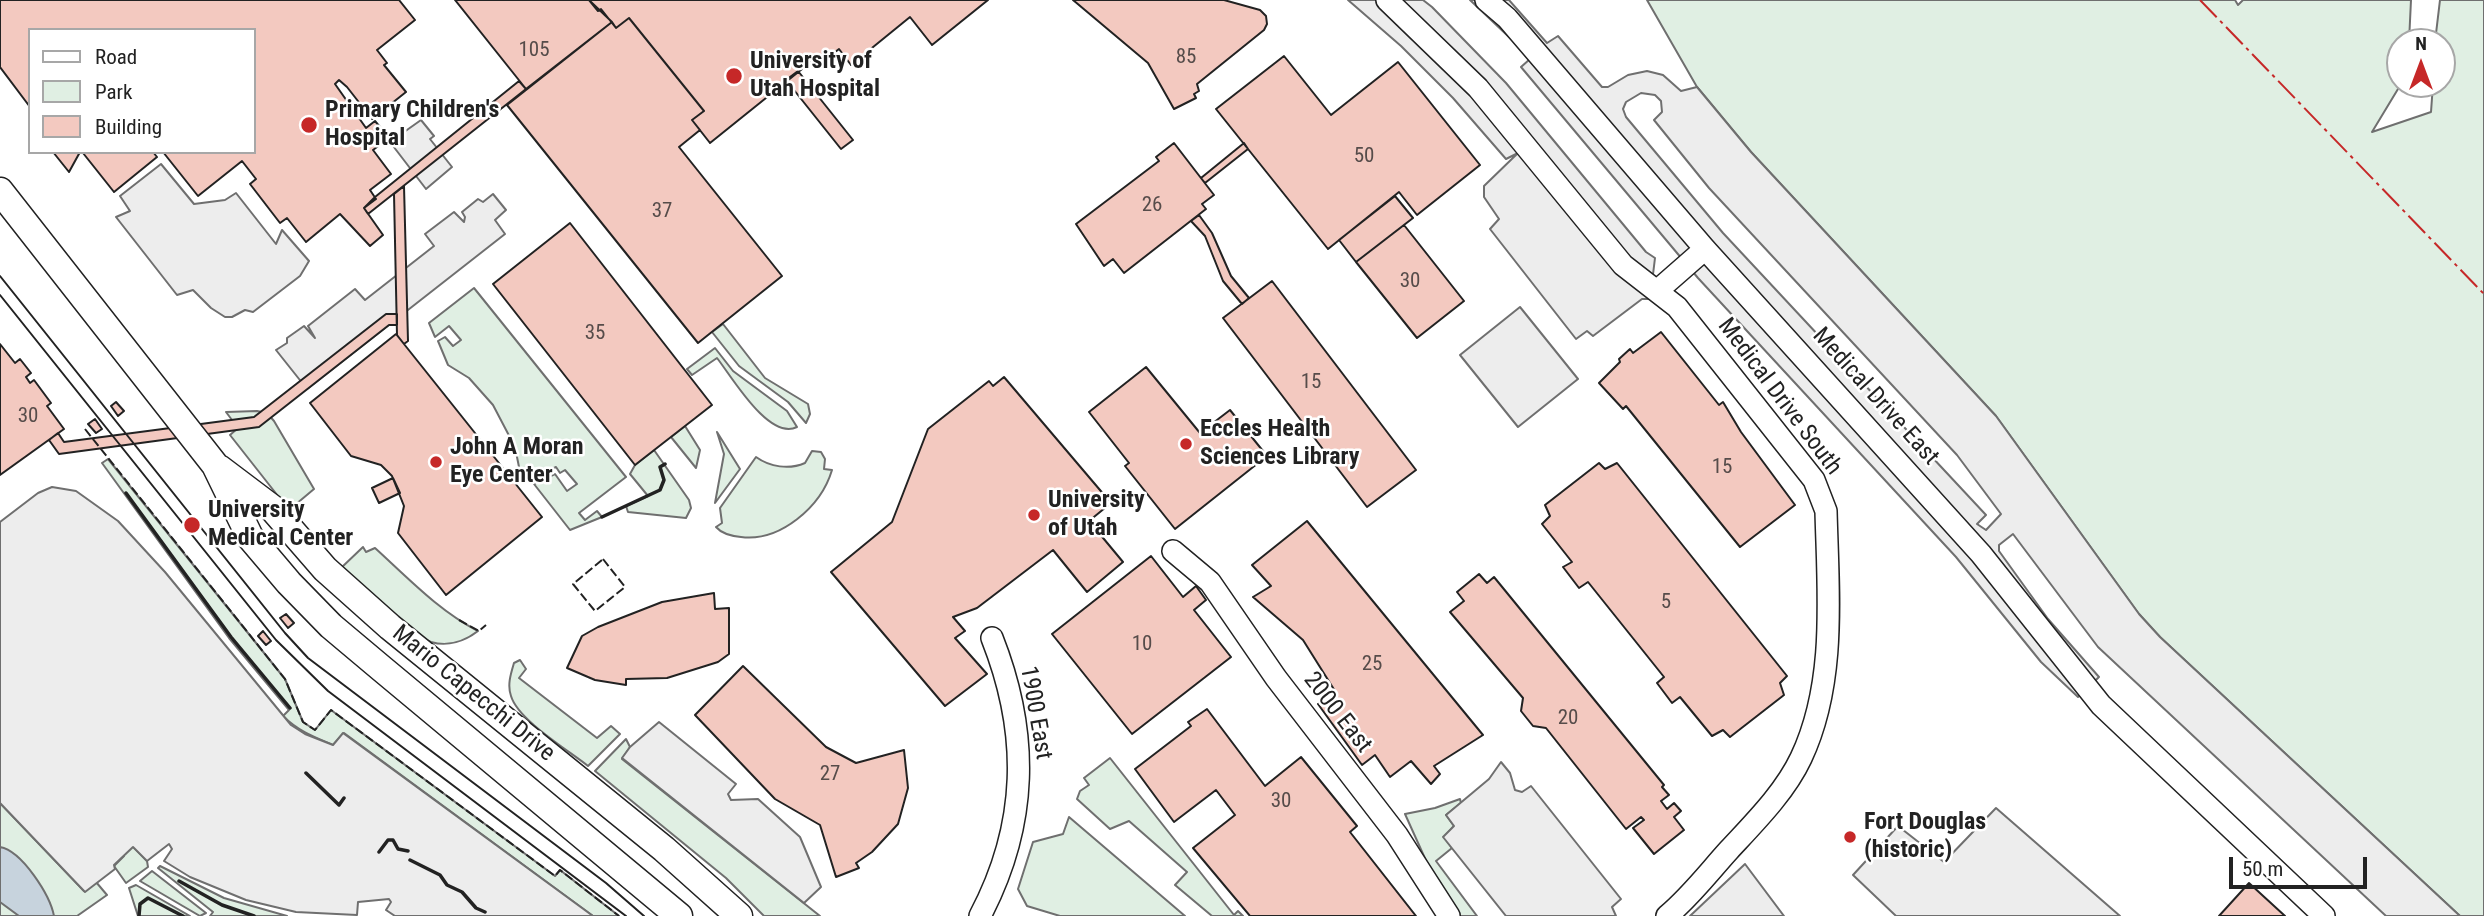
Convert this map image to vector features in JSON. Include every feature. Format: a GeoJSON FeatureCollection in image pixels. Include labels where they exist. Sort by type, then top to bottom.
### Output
{"type":"FeatureCollection","features":[{"type":"Feature","properties":{"kind":"main road","name":"Mario Capecchi Drive"},"geometry":{"type":"LineString","coordinates":[[0,191],[215,465],[250,537],[331,626],[679,916]]}},
{"type":"Feature","properties":{"kind":"main road","name":"Mario Capecchi Drive"},"geometry":{"type":"LineString","coordinates":[[215,465],[272,508],[325,569],[390,627],[664,849],[740,916]]}},
{"type":"Feature","properties":{"kind":"street"},"geometry":{"type":"LineString","coordinates":[[1387,0],[1478,88],[1623,265],[1657,291],[1705,249]]}},
{"type":"Feature","properties":{"kind":"street","name":"Medical Drive East"},"geometry":{"type":"LineString","coordinates":[[1486,0],[1507,18],[1705,249],[1981,554],[2101,705],[2324,916]]}},
{"type":"Feature","properties":{"kind":"street","name":"Medical Drive South"},"geometry":{"type":"LineString","coordinates":[[1657,291],[1677,307],[1814,480],[1826,511],[1828,575],[1826,663],[1815,721],[1801,758],[1784,786],[1758,817],[1667,916]]}},
{"type":"Feature","properties":{"kind":"street","name":"2000 East"},"geometry":{"type":"LineString","coordinates":[[1173,551],[1218,593],[1276,678],[1397,835],[1449,916]]}},
{"type":"Feature","properties":{"kind":"street","name":"1900 East"},"geometry":{"type":"LineString","coordinates":[[980,916],[1006,860],[1017,812],[1019,776],[1018,742],[1008,686],[992,638]]}},
{"type":"Feature","properties":{"kind":"green space"},"geometry":{"type":"Polygon","coordinates":[[[1647,0],[2235,0],[2238,5],[2243,0],[2411,0],[2410,28],[2386,28],[2386,98],[2393,98],[2372,132],[2431,112],[2432,98],[2456,98],[2456,28],[2437,28],[2440,0],[2484,0],[2484,916],[2460,916],[2160,637],[2139,614],[1996,416],[1751,152],[1697,87],[1647,0]]]}},
{"type":"Feature","properties":{"kind":"green space"},"geometry":{"type":"Polygon","coordinates":[[[474,288],[626,477],[579,513],[585,520],[597,511],[602,517],[570,530],[534,484],[555,474],[567,491],[577,484],[565,470],[560,473],[556,467],[529,480],[519,467],[515,447],[493,405],[469,378],[448,365],[438,341],[445,337],[453,346],[461,340],[449,326],[435,337],[429,323],[474,288]]]}},
{"type":"Feature","properties":{"kind":"green space"},"geometry":{"type":"Polygon","coordinates":[[[723,324],[765,378],[808,404],[810,414],[806,423],[788,402],[739,366],[712,332],[723,324]]]}},
{"type":"Feature","properties":{"kind":"green space"},"geometry":{"type":"Polygon","coordinates":[[[715,348],[733,371],[787,411],[797,427],[786,429],[763,416],[717,358],[692,375],[687,369],[715,348]]]}},
{"type":"Feature","properties":{"kind":"green space"},"geometry":{"type":"Polygon","coordinates":[[[226,412],[267,413],[274,421],[314,489],[289,510],[230,435],[238,428],[226,412]]]}},
{"type":"Feature","properties":{"kind":"green space"},"geometry":{"type":"Polygon","coordinates":[[[685,426],[700,450],[696,468],[671,437],[685,426]]]}},
{"type":"Feature","properties":{"kind":"green space"},"geometry":{"type":"Polygon","coordinates":[[[717,432],[740,469],[715,503],[724,454],[717,432]]]}},
{"type":"Feature","properties":{"kind":"green space"},"geometry":{"type":"Polygon","coordinates":[[[654,450],[689,500],[691,508],[686,518],[628,512],[626,506],[648,496],[630,474],[635,465],[654,450]]]}},
{"type":"Feature","properties":{"kind":"green space"},"geometry":{"type":"Polygon","coordinates":[[[812,451],[821,452],[825,459],[824,469],[832,470],[819,497],[797,519],[784,528],[756,537],[730,535],[716,527],[722,523],[720,508],[756,457],[773,465],[786,467],[805,463],[812,451]]]}},
{"type":"Feature","properties":{"kind":"green space"},"geometry":{"type":"Polygon","coordinates":[[[108,459],[285,679],[303,722],[315,730],[331,710],[555,876],[560,870],[619,916],[593,916],[344,733],[333,745],[294,726],[283,716],[289,710],[229,638],[102,463],[108,459]]]}},
{"type":"Feature","properties":{"kind":"green space"},"geometry":{"type":"Polygon","coordinates":[[[363,547],[366,552],[375,548],[437,604],[478,631],[468,638],[444,644],[431,642],[410,629],[341,568],[363,547]]]}},
{"type":"Feature","properties":{"kind":"green space"},"geometry":{"type":"Polygon","coordinates":[[[520,660],[526,669],[519,678],[597,738],[611,726],[620,734],[588,766],[533,724],[515,705],[509,683],[514,663],[520,660]]]}},
{"type":"Feature","properties":{"kind":"green space"},"geometry":{"type":"Polygon","coordinates":[[[0,708],[147,861],[148,867],[126,883],[114,866],[124,856],[0,708]]]}},
{"type":"Feature","properties":{"kind":"green space"},"geometry":{"type":"Polygon","coordinates":[[[626,739],[630,747],[622,759],[820,916],[764,916],[726,878],[595,771],[626,739]]]}},
{"type":"Feature","properties":{"kind":"green space"},"geometry":{"type":"Polygon","coordinates":[[[1110,758],[1234,915],[1238,911],[1243,916],[1212,916],[1175,885],[1187,872],[1129,821],[1110,829],[1077,799],[1080,791],[1089,785],[1084,778],[1110,758]]]}},
{"type":"Feature","properties":{"kind":"green space"},"geometry":{"type":"Polygon","coordinates":[[[1460,799],[1461,803],[1446,815],[1454,826],[1444,837],[1452,848],[1436,861],[1477,916],[1459,916],[1428,865],[1405,814],[1435,808],[1460,799]]]}},
{"type":"Feature","properties":{"kind":"green space"},"geometry":{"type":"Polygon","coordinates":[[[0,803],[84,891],[96,882],[107,895],[77,916],[0,916],[0,803]]]}},
{"type":"Feature","properties":{"kind":"green space"},"geometry":{"type":"Polygon","coordinates":[[[1069,817],[1185,916],[1060,916],[1027,906],[1018,889],[1033,842],[1063,834],[1069,817]]]}},
{"type":"Feature","properties":{"kind":"green space"},"geometry":{"type":"Polygon","coordinates":[[[160,866],[224,898],[287,916],[210,916],[213,912],[158,868],[160,866]]]}},
{"type":"Feature","properties":{"kind":"green space"},"geometry":{"type":"Polygon","coordinates":[[[152,871],[206,913],[200,916],[140,881],[152,871]]]}},
{"type":"Feature","properties":{"kind":"green space"},"geometry":{"type":"Polygon","coordinates":[[[136,885],[190,916],[138,916],[129,888],[136,885]]]}},
{"type":"Feature","properties":{"kind":"shaded area"},"geometry":{"type":"Polygon","coordinates":[[[1348,0],[1423,0],[1432,7],[1506,83],[1646,252],[1655,258],[1650,299],[1642,299],[1593,336],[1587,331],[1576,339],[1490,229],[1499,219],[1484,197],[1484,186],[1518,153],[1506,159],[1453,98],[1401,46],[1348,0]]]}},
{"type":"Feature","properties":{"kind":"shaded area"},"geometry":{"type":"Polygon","coordinates":[[[1470,0],[1509,0],[1547,43],[1558,36],[1602,87],[1608,87],[1628,75],[1647,71],[1663,75],[1681,91],[1697,87],[1751,152],[1996,416],[2139,614],[2160,637],[2460,916],[2386,916],[2098,647],[2013,534],[1999,545],[1999,551],[2048,619],[2099,677],[2078,697],[2041,662],[1956,557],[1698,278],[1521,67],[1530,59],[1470,0]],[[1641,93],[1626,102],[1623,109],[1626,117],[1723,233],[1986,515],[1977,524],[1986,530],[2001,514],[1957,455],[1709,188],[1654,120],[1662,112],[1661,101],[1655,95],[1641,93]]]}},
{"type":"Feature","properties":{"kind":"shaded area"},"geometry":{"type":"Polygon","coordinates":[[[421,120],[434,136],[430,139],[452,167],[426,189],[390,142],[421,120]]]}},
{"type":"Feature","properties":{"kind":"shaded area"},"geometry":{"type":"Polygon","coordinates":[[[161,164],[194,204],[225,200],[236,193],[276,244],[282,230],[309,261],[300,276],[253,312],[245,310],[232,317],[225,317],[211,308],[193,290],[177,295],[116,217],[130,211],[120,196],[161,164]]]}},
{"type":"Feature","properties":{"kind":"shaded area"},"geometry":{"type":"Polygon","coordinates":[[[493,194],[506,210],[495,220],[505,234],[307,389],[276,350],[287,343],[287,338],[304,326],[315,338],[308,326],[355,289],[365,300],[434,246],[425,234],[454,212],[464,222],[462,212],[478,199],[483,202],[493,194]]]}},
{"type":"Feature","properties":{"kind":"shaded area"},"geometry":{"type":"Polygon","coordinates":[[[1520,307],[1578,379],[1518,427],[1460,355],[1520,307]]]}},
{"type":"Feature","properties":{"kind":"shaded area"},"geometry":{"type":"Polygon","coordinates":[[[52,487],[76,491],[118,521],[165,572],[291,725],[305,734],[333,745],[343,733],[593,916],[395,916],[386,910],[391,902],[389,899],[358,902],[357,915],[296,912],[246,900],[190,877],[164,861],[172,849],[169,844],[147,861],[133,847],[114,865],[115,869],[85,892],[0,803],[0,522],[38,493],[52,487]]]}},
{"type":"Feature","properties":{"kind":"shaded area"},"geometry":{"type":"Polygon","coordinates":[[[659,722],[736,784],[728,794],[731,800],[758,799],[800,837],[821,887],[804,903],[622,758],[630,747],[659,722]]]}},
{"type":"Feature","properties":{"kind":"shaded area"},"geometry":{"type":"Polygon","coordinates":[[[1501,762],[1510,773],[1515,790],[1522,792],[1531,786],[1621,899],[1612,907],[1616,916],[1506,916],[1443,837],[1454,826],[1446,815],[1489,779],[1501,762]]]}},
{"type":"Feature","properties":{"kind":"shaded area"},"geometry":{"type":"Polygon","coordinates":[[[1996,808],[2120,916],[1896,916],[1853,875],[1898,826],[1944,862],[1996,808]]]}},
{"type":"Feature","properties":{"kind":"shaded area"},"geometry":{"type":"Polygon","coordinates":[[[0,847],[17,857],[34,875],[54,916],[19,916],[0,902],[0,847]]]}},
{"type":"Feature","properties":{"kind":"shaded area"},"geometry":{"type":"Polygon","coordinates":[[[1745,864],[1784,916],[1690,916],[1745,864]]]}},
{"type":"Feature","properties":{"kind":"building","name":"Primary Children's Hospital"},"geometry":{"type":"Polygon","coordinates":[[[0,0],[399,0],[415,20],[377,50],[387,63],[384,65],[406,92],[372,119],[347,87],[339,80],[335,84],[366,128],[375,121],[389,138],[373,150],[391,174],[370,190],[376,199],[364,208],[383,235],[370,246],[340,214],[306,242],[287,218],[280,223],[250,184],[256,179],[242,161],[198,196],[165,154],[256,154],[256,28],[28,28],[28,104],[0,67],[0,0]]]}},
{"type":"Feature","properties":{"kind":"building"},"geometry":{"type":"Polygon","coordinates":[[[455,0],[589,0],[612,22],[526,89],[455,0]]]}},
{"type":"Feature","properties":{"kind":"building","name":"University of Utah Hospital"},"geometry":{"type":"Polygon","coordinates":[[[589,0],[988,0],[932,45],[910,17],[851,65],[839,49],[816,67],[812,61],[710,143],[692,120],[704,111],[629,18],[616,28],[601,9],[598,11],[589,0]]]}},
{"type":"Feature","properties":{"kind":"building"},"geometry":{"type":"Polygon","coordinates":[[[1073,0],[1224,0],[1260,10],[1266,16],[1267,24],[1264,30],[1197,84],[1199,91],[1194,94],[1196,98],[1174,109],[1148,63],[1073,0]]]}},
{"type":"Feature","properties":{"kind":"building"},"geometry":{"type":"Polygon","coordinates":[[[629,18],[704,111],[692,120],[700,130],[679,147],[782,276],[698,343],[507,105],[612,22],[616,28],[629,18]]]}},
{"type":"Feature","properties":{"kind":"building"},"geometry":{"type":"Polygon","coordinates":[[[1284,56],[1331,115],[1398,62],[1480,165],[1417,215],[1399,192],[1328,249],[1216,109],[1284,56]]]}},
{"type":"Feature","properties":{"kind":"building"},"geometry":{"type":"Polygon","coordinates":[[[798,71],[853,140],[841,149],[786,80],[798,71]]]}},
{"type":"Feature","properties":{"kind":"building"},"geometry":{"type":"Polygon","coordinates":[[[519,81],[526,89],[368,214],[364,208],[375,197],[519,81]]]}},
{"type":"Feature","properties":{"kind":"building"},"geometry":{"type":"Polygon","coordinates":[[[1174,143],[1214,195],[1202,204],[1206,209],[1124,273],[1113,259],[1104,266],[1076,224],[1159,161],[1156,157],[1174,143]]]}},
{"type":"Feature","properties":{"kind":"building"},"geometry":{"type":"Polygon","coordinates":[[[1244,143],[1248,149],[1205,183],[1201,178],[1244,143]]]}},
{"type":"Feature","properties":{"kind":"building"},"geometry":{"type":"Polygon","coordinates":[[[55,154],[79,154],[69,172],[55,154]]]}},
{"type":"Feature","properties":{"kind":"building"},"geometry":{"type":"Polygon","coordinates":[[[84,154],[155,154],[157,157],[114,192],[84,154]]]}},
{"type":"Feature","properties":{"kind":"building"},"geometry":{"type":"Polygon","coordinates":[[[404,186],[408,341],[404,344],[397,335],[394,194],[404,186]]]}},
{"type":"Feature","properties":{"kind":"building"},"geometry":{"type":"Polygon","coordinates":[[[1395,196],[1413,218],[1356,262],[1339,240],[1395,196]]]}},
{"type":"Feature","properties":{"kind":"building"},"geometry":{"type":"Polygon","coordinates":[[[1199,215],[1212,233],[1231,276],[1249,298],[1242,304],[1223,281],[1205,236],[1191,221],[1199,215]]]}},
{"type":"Feature","properties":{"kind":"building"},"geometry":{"type":"Polygon","coordinates":[[[570,223],[712,405],[635,465],[493,284],[570,223]]]}},
{"type":"Feature","properties":{"kind":"building"},"geometry":{"type":"Polygon","coordinates":[[[1404,225],[1464,301],[1417,338],[1356,262],[1404,225]]]}},
{"type":"Feature","properties":{"kind":"building"},"geometry":{"type":"Polygon","coordinates":[[[1272,281],[1416,470],[1367,507],[1223,318],[1272,281]]]}},
{"type":"Feature","properties":{"kind":"building"},"geometry":{"type":"Polygon","coordinates":[[[386,314],[397,314],[397,325],[389,325],[259,427],[59,454],[49,440],[58,433],[64,442],[254,417],[386,314]]]}},
{"type":"Feature","properties":{"kind":"building"},"geometry":{"type":"Polygon","coordinates":[[[1661,332],[1719,405],[1723,402],[1741,432],[1795,505],[1740,547],[1626,406],[1623,409],[1599,383],[1630,349],[1633,353],[1661,332]]]}},
{"type":"Feature","properties":{"kind":"building","name":"John A Moran Eye Center"},"geometry":{"type":"Polygon","coordinates":[[[396,334],[542,517],[446,595],[398,533],[404,506],[392,476],[381,465],[351,456],[310,403],[396,334]]]}},
{"type":"Feature","properties":{"kind":"building"},"geometry":{"type":"Polygon","coordinates":[[[0,344],[15,363],[20,359],[31,373],[26,377],[30,383],[34,380],[51,403],[47,406],[64,429],[0,475],[0,344]]]}},
{"type":"Feature","properties":{"kind":"building","name":"Eccles Health Sciences Library"},"geometry":{"type":"Polygon","coordinates":[[[1146,367],[1200,433],[1230,410],[1267,456],[1175,529],[1125,466],[1129,463],[1089,412],[1146,367]]]}},
{"type":"Feature","properties":{"kind":"building"},"geometry":{"type":"Polygon","coordinates":[[[1004,377],[1111,503],[1089,521],[1123,562],[1087,592],[1053,550],[977,608],[953,617],[965,631],[955,638],[987,674],[945,706],[831,572],[892,522],[928,429],[989,381],[993,386],[1004,377]]]}},
{"type":"Feature","properties":{"kind":"building"},"geometry":{"type":"Polygon","coordinates":[[[116,402],[124,411],[118,416],[111,406],[116,402]]]}},
{"type":"Feature","properties":{"kind":"building"},"geometry":{"type":"Polygon","coordinates":[[[95,419],[102,429],[96,433],[88,424],[95,419]]]}},
{"type":"Feature","properties":{"kind":"building"},"geometry":{"type":"Polygon","coordinates":[[[1599,463],[1605,469],[1617,463],[1787,676],[1780,683],[1784,695],[1730,737],[1723,730],[1712,736],[1680,697],[1672,703],[1657,683],[1664,677],[1588,582],[1579,588],[1563,567],[1572,562],[1542,524],[1550,516],[1545,505],[1599,463]]]}},
{"type":"Feature","properties":{"kind":"building"},"geometry":{"type":"Polygon","coordinates":[[[393,478],[400,493],[379,503],[372,488],[393,478]]]}},
{"type":"Feature","properties":{"kind":"building"},"geometry":{"type":"Polygon","coordinates":[[[1307,521],[1483,735],[1434,766],[1440,774],[1431,784],[1411,761],[1390,777],[1375,755],[1362,765],[1318,704],[1335,691],[1303,640],[1253,597],[1271,586],[1252,565],[1307,521]]]}},
{"type":"Feature","properties":{"kind":"building"},"geometry":{"type":"Polygon","coordinates":[[[1151,556],[1183,597],[1196,586],[1206,600],[1194,610],[1231,657],[1132,734],[1052,634],[1151,556]]]}},
{"type":"Feature","properties":{"kind":"building"},"geometry":{"type":"Polygon","coordinates":[[[1479,574],[1487,583],[1494,577],[1664,785],[1662,787],[1669,795],[1661,801],[1667,809],[1674,803],[1681,811],[1674,817],[1684,830],[1654,854],[1633,828],[1644,820],[1641,817],[1626,829],[1546,728],[1533,726],[1521,711],[1523,698],[1450,612],[1464,601],[1457,592],[1479,574]]]}},
{"type":"Feature","properties":{"kind":"building"},"geometry":{"type":"Polygon","coordinates":[[[714,593],[715,609],[729,608],[729,654],[718,662],[667,678],[626,679],[626,685],[595,680],[567,668],[582,636],[598,627],[662,602],[714,593]]]}},
{"type":"Feature","properties":{"kind":"building"},"geometry":{"type":"Polygon","coordinates":[[[286,614],[294,623],[288,628],[280,618],[286,614]]]}},
{"type":"Feature","properties":{"kind":"building"},"geometry":{"type":"Polygon","coordinates":[[[263,631],[271,641],[266,645],[258,636],[263,631]]]}},
{"type":"Feature","properties":{"kind":"building"},"geometry":{"type":"Polygon","coordinates":[[[743,666],[826,747],[856,763],[904,750],[908,788],[898,824],[872,852],[856,863],[859,868],[836,877],[820,825],[775,799],[695,715],[743,666]]]}},
{"type":"Feature","properties":{"kind":"building"},"geometry":{"type":"Polygon","coordinates":[[[1207,709],[1265,786],[1301,757],[1357,826],[1350,832],[1416,916],[1250,916],[1193,848],[1235,815],[1216,790],[1174,822],[1135,769],[1191,726],[1188,722],[1207,709]]]}},
{"type":"Feature","properties":{"kind":"building"},"geometry":{"type":"Polygon","coordinates":[[[2249,883],[2285,916],[2219,916],[2249,883]]]}},
{"type":"Feature","properties":{"kind":"tram line"},"geometry":{"type":"LineString","coordinates":[[0,276],[285,633],[308,658],[606,883],[644,916]]}},
{"type":"Feature","properties":{"kind":"tram line"},"geometry":{"type":"LineString","coordinates":[[0,295],[276,640],[328,691],[626,916]]}},
{"type":"Feature","properties":{"kind":"fence"},"geometry":{"type":"LineString","coordinates":[[85,429],[285,679],[303,722],[315,730],[331,710],[555,876],[560,870],[619,916]]}},
{"type":"Feature","properties":{"kind":"fence"},"geometry":{"type":"LineString","coordinates":[[603,559],[625,587],[595,611],[573,584],[603,559]]}},
{"type":"Feature","properties":{"kind":"fence"},"geometry":{"type":"LineString","coordinates":[[459,620],[479,631],[486,625]]}},
{"type":"Feature","properties":{"kind":"wall"},"geometry":{"type":"LineString","coordinates":[[602,517],[660,490],[664,480],[660,467],[665,464]]}},
{"type":"Feature","properties":{"kind":"wall"},"geometry":{"type":"LineString","coordinates":[[126,493],[231,637],[290,708]]}},
{"type":"Feature","properties":{"kind":"wall"},"geometry":{"type":"LineString","coordinates":[[306,773],[339,805],[344,798]]}},
{"type":"Feature","properties":{"kind":"wall"},"geometry":{"type":"LineString","coordinates":[[379,852],[388,840],[393,840],[398,849],[408,851]]}},
{"type":"Feature","properties":{"kind":"wall"},"geometry":{"type":"LineString","coordinates":[[410,860],[440,875],[447,885],[462,892],[476,908],[485,912]]}},
{"type":"Feature","properties":{"kind":"wall"},"geometry":{"type":"LineString","coordinates":[[179,881],[222,905],[254,916]]}},
{"type":"Feature","properties":{"kind":"wall"},"geometry":{"type":"LineString","coordinates":[[139,916],[140,904],[148,898],[183,916]]}},
{"type":"Feature","properties":{"kind":"power"},"geometry":{"type":"LineString","coordinates":[[2200,0],[2484,294]]}},
{"type":"Feature","properties":{"kind":"place","name":"University of Utah Hospital"},"geometry":{"type":"Point","coordinates":[734,76]}},
{"type":"Feature","properties":{"kind":"place","name":"Primary Children's Hospital"},"geometry":{"type":"Point","coordinates":[309,125]}},
{"type":"Feature","properties":{"kind":"place","name":"Eccles Health Sciences Library"},"geometry":{"type":"Point","coordinates":[1186,444]}},
{"type":"Feature","properties":{"kind":"place","name":"John A Moran Eye Center"},"geometry":{"type":"Point","coordinates":[436,462]}},
{"type":"Feature","properties":{"kind":"place","name":"University of Utah"},"geometry":{"type":"Point","coordinates":[1034,515]}},
{"type":"Feature","properties":{"kind":"place","name":"University Medical Center"},"geometry":{"type":"Point","coordinates":[192,525]}},
{"type":"Feature","properties":{"kind":"place","name":"Fort Douglas (historic)"},"geometry":{"type":"Point","coordinates":[1850,837]}}]}
